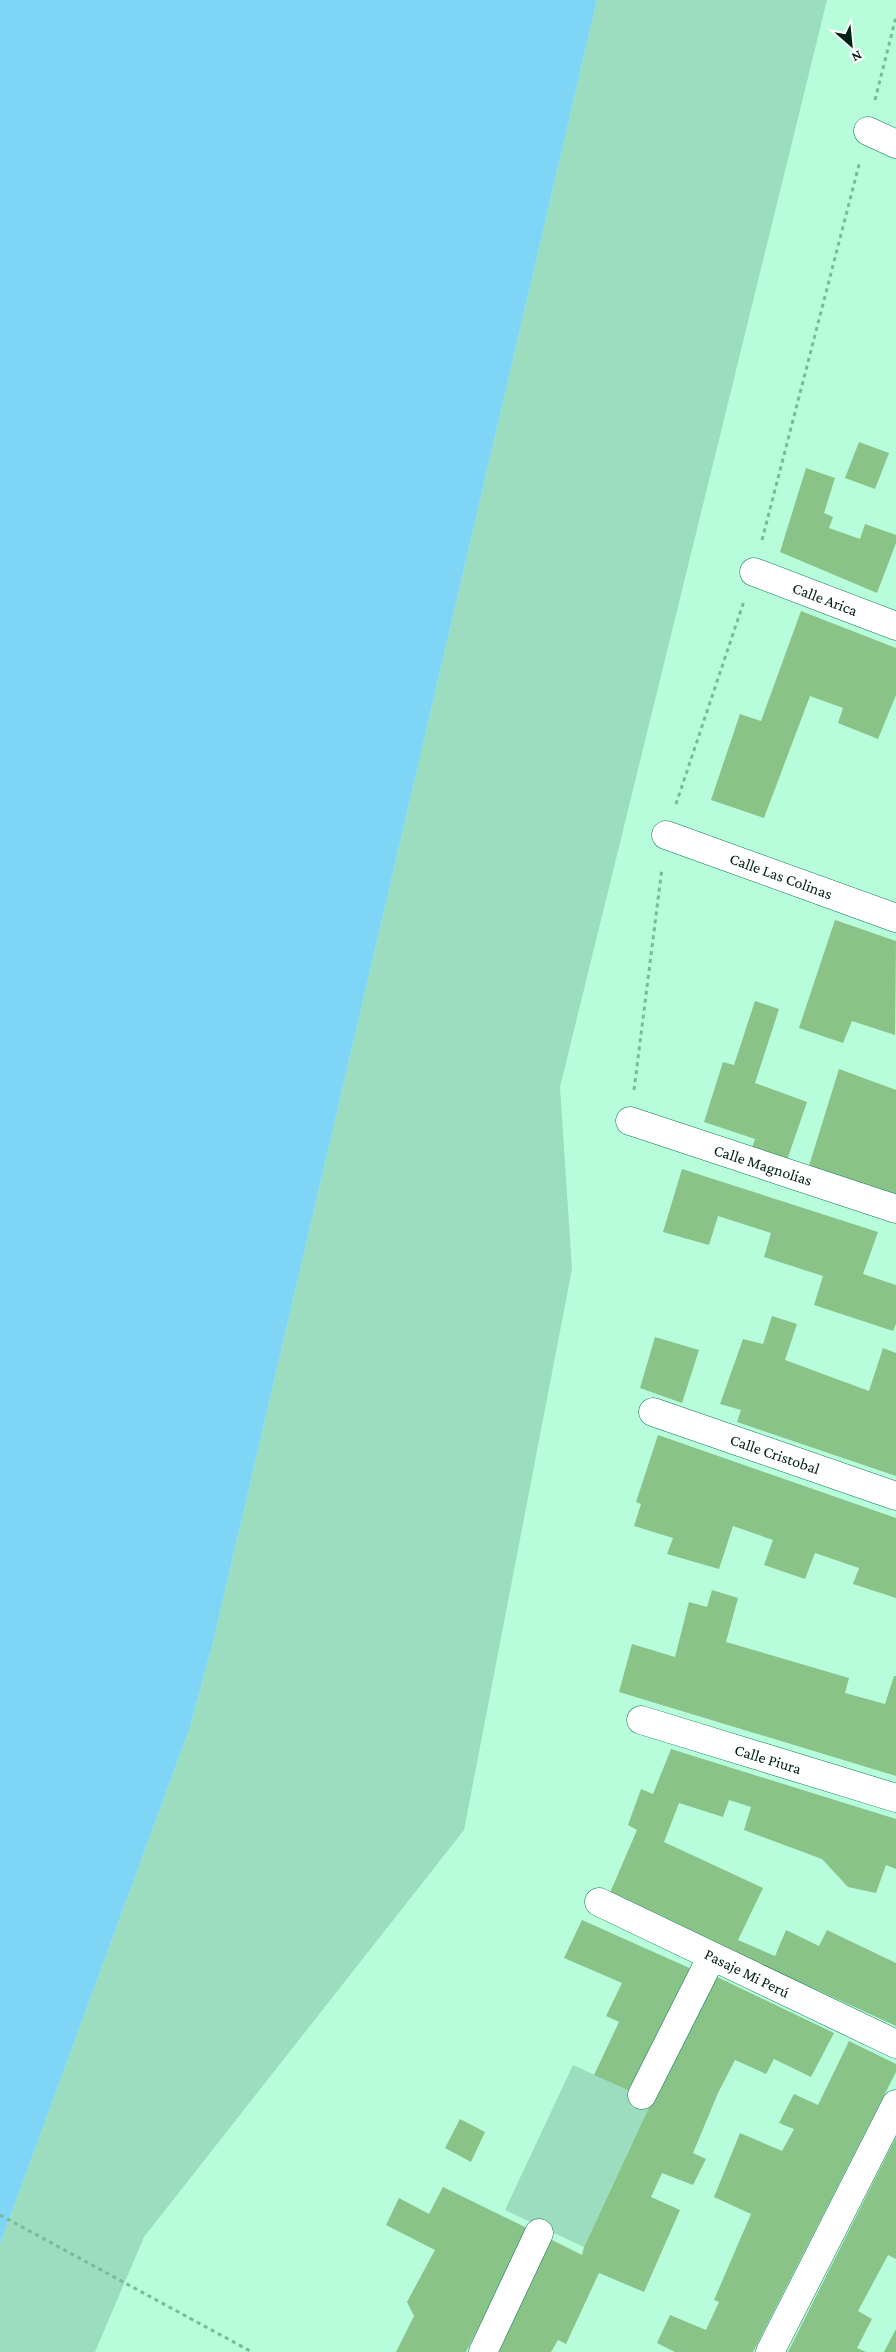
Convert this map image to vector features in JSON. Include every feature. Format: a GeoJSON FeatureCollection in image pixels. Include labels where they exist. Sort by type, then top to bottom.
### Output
{"type":"FeatureCollection","features":[{"type":"Feature","properties":{"kind":"street"},"geometry":{"type":"LineString","coordinates":[[868,131],[896,144]]}},
{"type":"Feature","properties":{"kind":"street","name":"Calle Arica"},"geometry":{"type":"LineString","coordinates":[[754,572],[896,626]]}},
{"type":"Feature","properties":{"kind":"street","name":"Calle Las Colinas"},"geometry":{"type":"LineString","coordinates":[[666,835],[896,918]]}},
{"type":"Feature","properties":{"kind":"street","name":"Calle Magnolias"},"geometry":{"type":"LineString","coordinates":[[630,1121],[896,1209]]}},
{"type":"Feature","properties":{"kind":"street","name":"Calle Cristobal"},"geometry":{"type":"LineString","coordinates":[[653,1412],[896,1496]]}},
{"type":"Feature","properties":{"kind":"street","name":"Calle Piura"},"geometry":{"type":"LineString","coordinates":[[641,1720],[896,1798]]}},
{"type":"Feature","properties":{"kind":"street","name":"Pasaje Mi Perú"},"geometry":{"type":"LineString","coordinates":[[599,1902],[896,2044]]}},
{"type":"Feature","properties":{"kind":"street"},"geometry":{"type":"LineString","coordinates":[[642,2096],[712,1956]]}},
{"type":"Feature","properties":{"kind":"street"},"geometry":{"type":"LineString","coordinates":[[770,2352],[896,2104]]}},
{"type":"Feature","properties":{"kind":"street"},"geometry":{"type":"LineString","coordinates":[[483,2352],[539,2233]]}},
{"type":"Feature","properties":{"kind":"path"},"geometry":{"type":"LineString","coordinates":[[754,572],[896,17]]}},
{"type":"Feature","properties":{"kind":"path"},"geometry":{"type":"LineString","coordinates":[[0,2215],[252,2352]]}},
{"type":"Feature","properties":{"kind":"green space"},"geometry":{"type":"Polygon","coordinates":[[[597,0],[827,0],[560,1087],[572,1269],[464,1830],[144,2237],[95,2352],[0,2352],[0,2244],[190,1727],[213,1642],[597,0]]]}},
{"type":"Feature","properties":{"kind":"green space"},"geometry":{"type":"Polygon","coordinates":[[[573,2065],[652,2101],[584,2247],[505,2210],[573,2065]]]}},
{"type":"Feature","properties":{"kind":"water"},"geometry":{"type":"Polygon","coordinates":[[[0,0],[597,0],[213,1642],[190,1727],[0,2244],[0,0]]]}},
{"type":"Feature","properties":{"kind":"building"},"geometry":{"type":"Polygon","coordinates":[[[859,442],[889,453],[875,489],[845,478],[859,442]]]}},
{"type":"Feature","properties":{"kind":"building"},"geometry":{"type":"Polygon","coordinates":[[[806,468],[835,478],[824,513],[833,517],[829,528],[860,539],[865,524],[896,535],[896,543],[877,593],[780,552],[806,468]]]}},
{"type":"Feature","properties":{"kind":"building"},"geometry":{"type":"Polygon","coordinates":[[[801,611],[896,648],[896,695],[878,739],[838,723],[843,708],[810,696],[764,818],[711,800],[740,714],[761,721],[801,611]]]}},
{"type":"Feature","properties":{"kind":"building"},"geometry":{"type":"Polygon","coordinates":[[[835,920],[896,941],[895,1035],[852,1021],[843,1043],[799,1028],[835,920]]]}},
{"type":"Feature","properties":{"kind":"building"},"geometry":{"type":"Polygon","coordinates":[[[755,1001],[779,1009],[755,1083],[807,1102],[786,1163],[751,1151],[755,1139],[704,1122],[723,1062],[734,1065],[755,1001]]]}},
{"type":"Feature","properties":{"kind":"building"},"geometry":{"type":"Polygon","coordinates":[[[839,1069],[896,1090],[896,1198],[808,1169],[839,1069]]]}},
{"type":"Feature","properties":{"kind":"building"},"geometry":{"type":"Polygon","coordinates":[[[682,1169],[878,1232],[863,1274],[896,1285],[896,1324],[893,1331],[814,1305],[823,1276],[764,1257],[771,1233],[718,1216],[709,1245],[663,1232],[682,1169]]]}},
{"type":"Feature","properties":{"kind":"building"},"geometry":{"type":"Polygon","coordinates":[[[772,1316],[797,1324],[785,1360],[869,1391],[883,1348],[896,1353],[896,1476],[737,1422],[741,1410],[720,1404],[743,1339],[763,1344],[772,1316]]]}},
{"type":"Feature","properties":{"kind":"building"},"geometry":{"type":"Polygon","coordinates":[[[655,1337],[699,1350],[682,1403],[640,1388],[655,1337]]]}},
{"type":"Feature","properties":{"kind":"building"},"geometry":{"type":"Polygon","coordinates":[[[658,1435],[896,1518],[896,1598],[853,1584],[859,1568],[815,1553],[805,1579],[764,1565],[773,1540],[733,1526],[719,1569],[667,1554],[673,1538],[634,1526],[641,1504],[636,1502],[658,1435]]]}},
{"type":"Feature","properties":{"kind":"building"},"geometry":{"type":"Polygon","coordinates":[[[712,1590],[738,1598],[726,1642],[849,1678],[845,1693],[885,1704],[894,1676],[896,1676],[896,1776],[619,1692],[632,1644],[675,1657],[689,1602],[707,1607],[712,1590]]]}},
{"type":"Feature","properties":{"kind":"building"},"geometry":{"type":"Polygon","coordinates":[[[671,1749],[896,1819],[896,1869],[886,1865],[876,1893],[848,1887],[822,1859],[744,1830],[751,1807],[729,1800],[723,1817],[679,1803],[664,1842],[763,1888],[738,1940],[775,1956],[786,1930],[819,1946],[827,1930],[896,1963],[896,2026],[609,1895],[637,1830],[628,1825],[641,1789],[653,1794],[671,1749]]]}},
{"type":"Feature","properties":{"kind":"building"},"geometry":{"type":"Polygon","coordinates":[[[582,1920],[694,1970],[630,2091],[594,2075],[619,2022],[606,2016],[622,1983],[564,1958],[582,1920]]]}},
{"type":"Feature","properties":{"kind":"building"},"geometry":{"type":"Polygon","coordinates":[[[715,1976],[834,2033],[811,2077],[774,2059],[766,2074],[735,2060],[718,2093],[693,2153],[706,2159],[693,2185],[662,2173],[651,2197],[680,2210],[644,2292],[599,2273],[566,2344],[558,2340],[551,2352],[495,2352],[550,2239],[582,2255],[652,2101],[715,1976]]]}},
{"type":"Feature","properties":{"kind":"building"},"geometry":{"type":"Polygon","coordinates":[[[849,2041],[896,2064],[896,2072],[753,2352],[675,2352],[657,2343],[670,2315],[706,2330],[719,2302],[714,2300],[751,2214],[714,2197],[740,2133],[782,2151],[794,2129],[779,2123],[794,2094],[818,2105],[849,2041]]]}},
{"type":"Feature","properties":{"kind":"building"},"geometry":{"type":"Polygon","coordinates":[[[460,2119],[485,2132],[471,2162],[445,2148],[460,2119]]]}},
{"type":"Feature","properties":{"kind":"building"},"geometry":{"type":"Polygon","coordinates":[[[896,2137],[896,2259],[888,2255],[858,2311],[872,2319],[857,2348],[866,2352],[788,2352],[896,2137]]]}},
{"type":"Feature","properties":{"kind":"building"},"geometry":{"type":"Polygon","coordinates":[[[443,2187],[529,2229],[466,2352],[396,2352],[414,2316],[407,2302],[435,2250],[386,2225],[399,2198],[429,2214],[443,2187]]]}},
{"type":"Feature","properties":{"kind":"building"},"geometry":{"type":"Polygon","coordinates":[[[896,2329],[896,2352],[884,2352],[896,2329]]]}}]}
